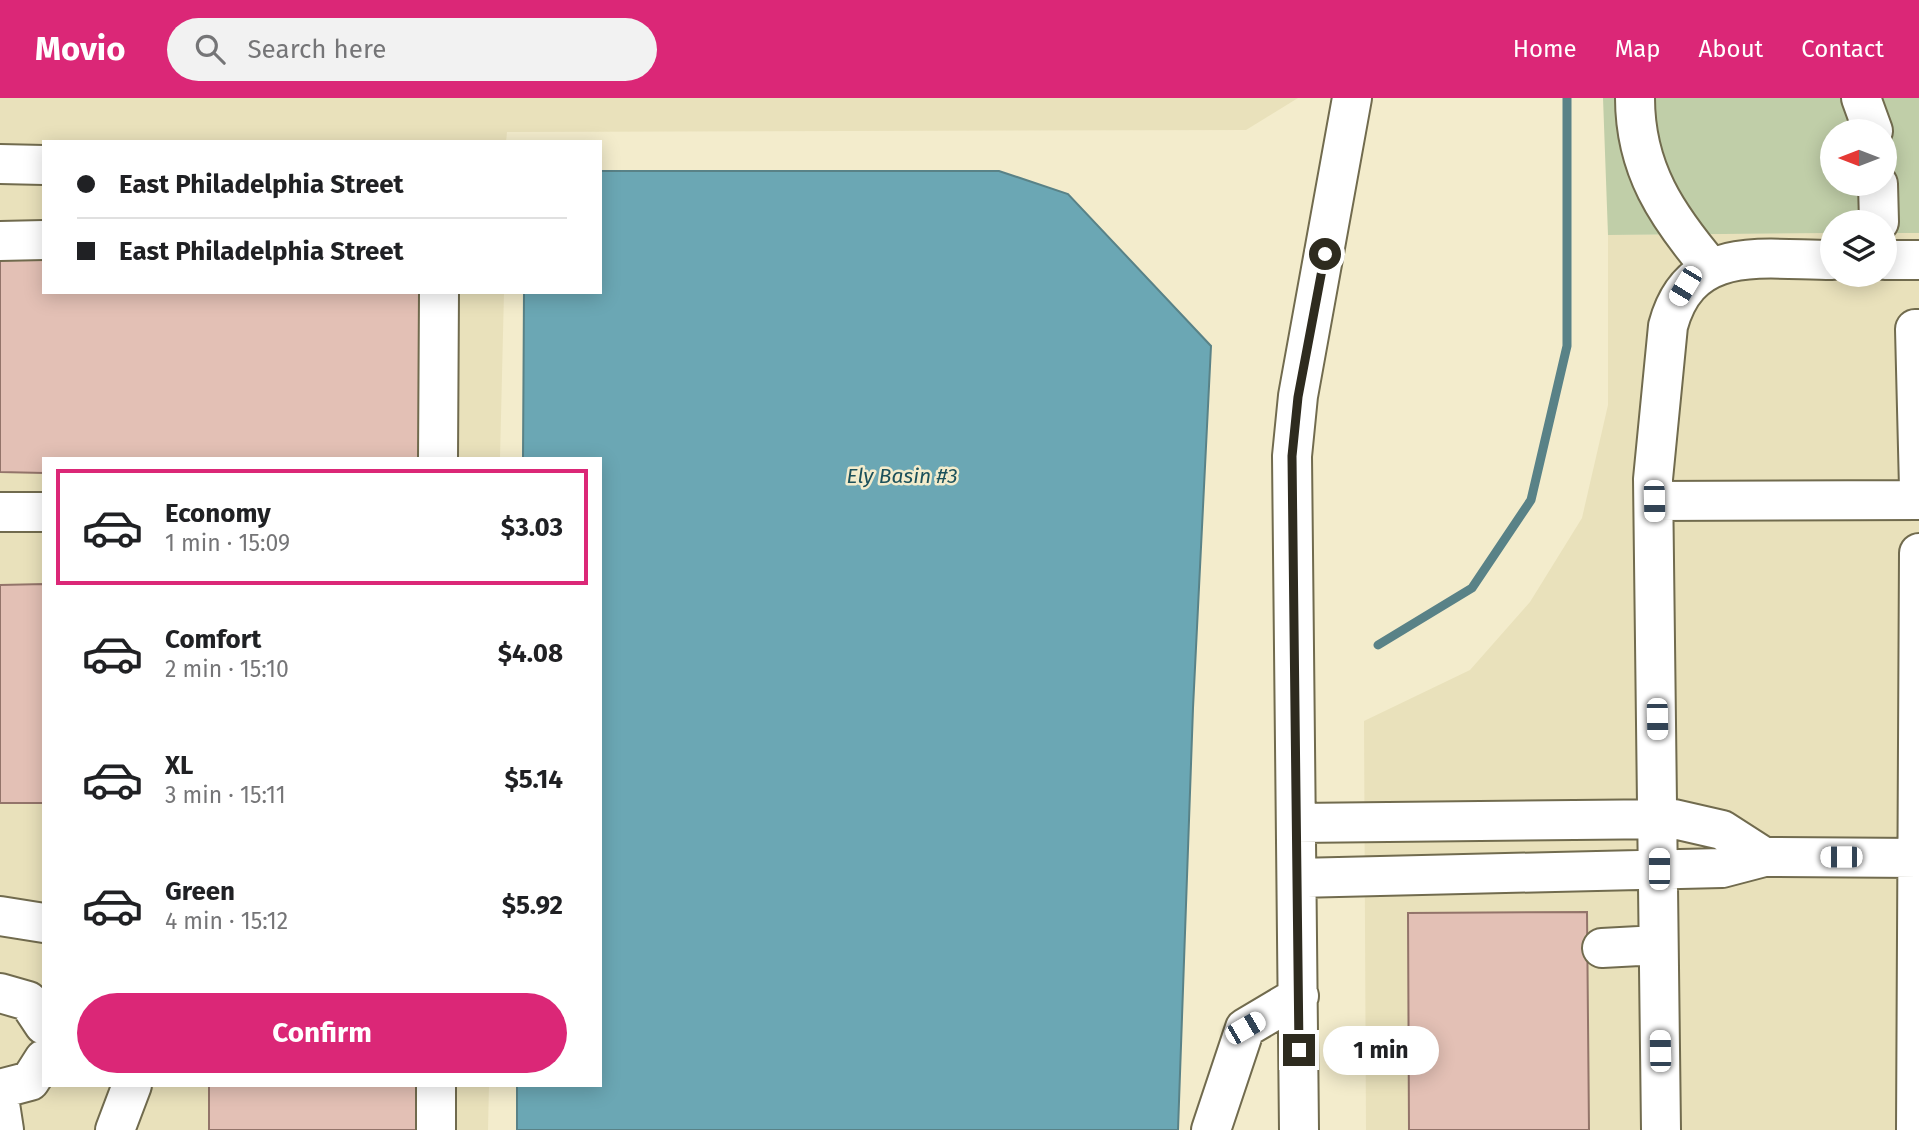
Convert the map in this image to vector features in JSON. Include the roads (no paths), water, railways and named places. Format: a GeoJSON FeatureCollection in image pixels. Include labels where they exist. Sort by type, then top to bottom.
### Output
{"type":"FeatureCollection","features":[{"type":"Feature","properties":{"kind":"street"},"geometry":{"type":"LineString","coordinates":[[1299,1130],[1292,456],[1298,397],[1352,98]]}},
{"type":"Feature","properties":{"kind":"street"},"geometry":{"type":"LineString","coordinates":[[1635,98],[1644,164],[1672,222],[1710,268]]}},
{"type":"Feature","properties":{"kind":"street"},"geometry":{"type":"LineString","coordinates":[[1861,98],[1869,119]]}},
{"type":"Feature","properties":{"kind":"street"},"geometry":{"type":"LineString","coordinates":[[0,164],[42,165]]}},
{"type":"Feature","properties":{"kind":"street"},"geometry":{"type":"LineString","coordinates":[[0,241],[42,240]]}},
{"type":"Feature","properties":{"kind":"street"},"geometry":{"type":"LineString","coordinates":[[1661,1130],[1654,501],[1668,326],[1674,306],[1685,286],[1710,268],[1731,262],[1820,260]]}},
{"type":"Feature","properties":{"kind":"street"},"geometry":{"type":"LineString","coordinates":[[1897,260],[1919,260]]}},
{"type":"Feature","properties":{"kind":"street"},"geometry":{"type":"LineString","coordinates":[[438,457],[439,294]]}},
{"type":"Feature","properties":{"kind":"street"},"geometry":{"type":"LineString","coordinates":[[1919,329],[1915,329],[1919,488]]}},
{"type":"Feature","properties":{"kind":"street"},"geometry":{"type":"LineString","coordinates":[[1654,501],[1919,499]]}},
{"type":"Feature","properties":{"kind":"street"},"geometry":{"type":"LineString","coordinates":[[0,512],[42,512]]}},
{"type":"Feature","properties":{"kind":"street"},"geometry":{"type":"LineString","coordinates":[[1916,1130],[1919,553]]}},
{"type":"Feature","properties":{"kind":"street"},"geometry":{"type":"LineString","coordinates":[[1296,823],[1674,819],[1722,830],[1764,857]]}},
{"type":"Feature","properties":{"kind":"street"},"geometry":{"type":"LineString","coordinates":[[1297,878],[1722,868],[1764,857],[1918,858]]}},
{"type":"Feature","properties":{"kind":"street"},"geometry":{"type":"LineString","coordinates":[[0,916],[42,923]]}},
{"type":"Feature","properties":{"kind":"street"},"geometry":{"type":"LineString","coordinates":[[1602,948],[1658,945]]}},
{"type":"Feature","properties":{"kind":"street"},"geometry":{"type":"LineString","coordinates":[[0,993],[28,1001],[42,1022]]}},
{"type":"Feature","properties":{"kind":"street"},"geometry":{"type":"LineString","coordinates":[[1211,1130],[1245,1028],[1299,996]]}},
{"type":"Feature","properties":{"kind":"street"},"geometry":{"type":"LineString","coordinates":[[0,1089],[30,1081],[42,1062]]}},
{"type":"Feature","properties":{"kind":"street"},"geometry":{"type":"LineString","coordinates":[[115,1130],[131,1087]]}},
{"type":"Feature","properties":{"kind":"street"},"geometry":{"type":"LineString","coordinates":[[436,1087],[436,1130]]}},
{"type":"Feature","properties":{"kind":"street"},"geometry":{"type":"LineString","coordinates":[[0,1104],[4,1130]]}},
{"type":"Feature","properties":{"kind":"water","name":"Ely Basin #3"},"geometry":{"type":"Polygon","coordinates":[[[602,171],[999,171],[1068,194],[1211,346],[1193,708],[1178,1130],[517,1130],[517,1087],[602,1087],[602,457],[523,457],[524,294],[602,294],[602,171]]]}},
{"type":"Feature","properties":{"kind":"waterway"},"geometry":{"type":"LineString","coordinates":[[1378,645],[1472,588],[1531,500],[1567,346],[1567,98]]}}]}
